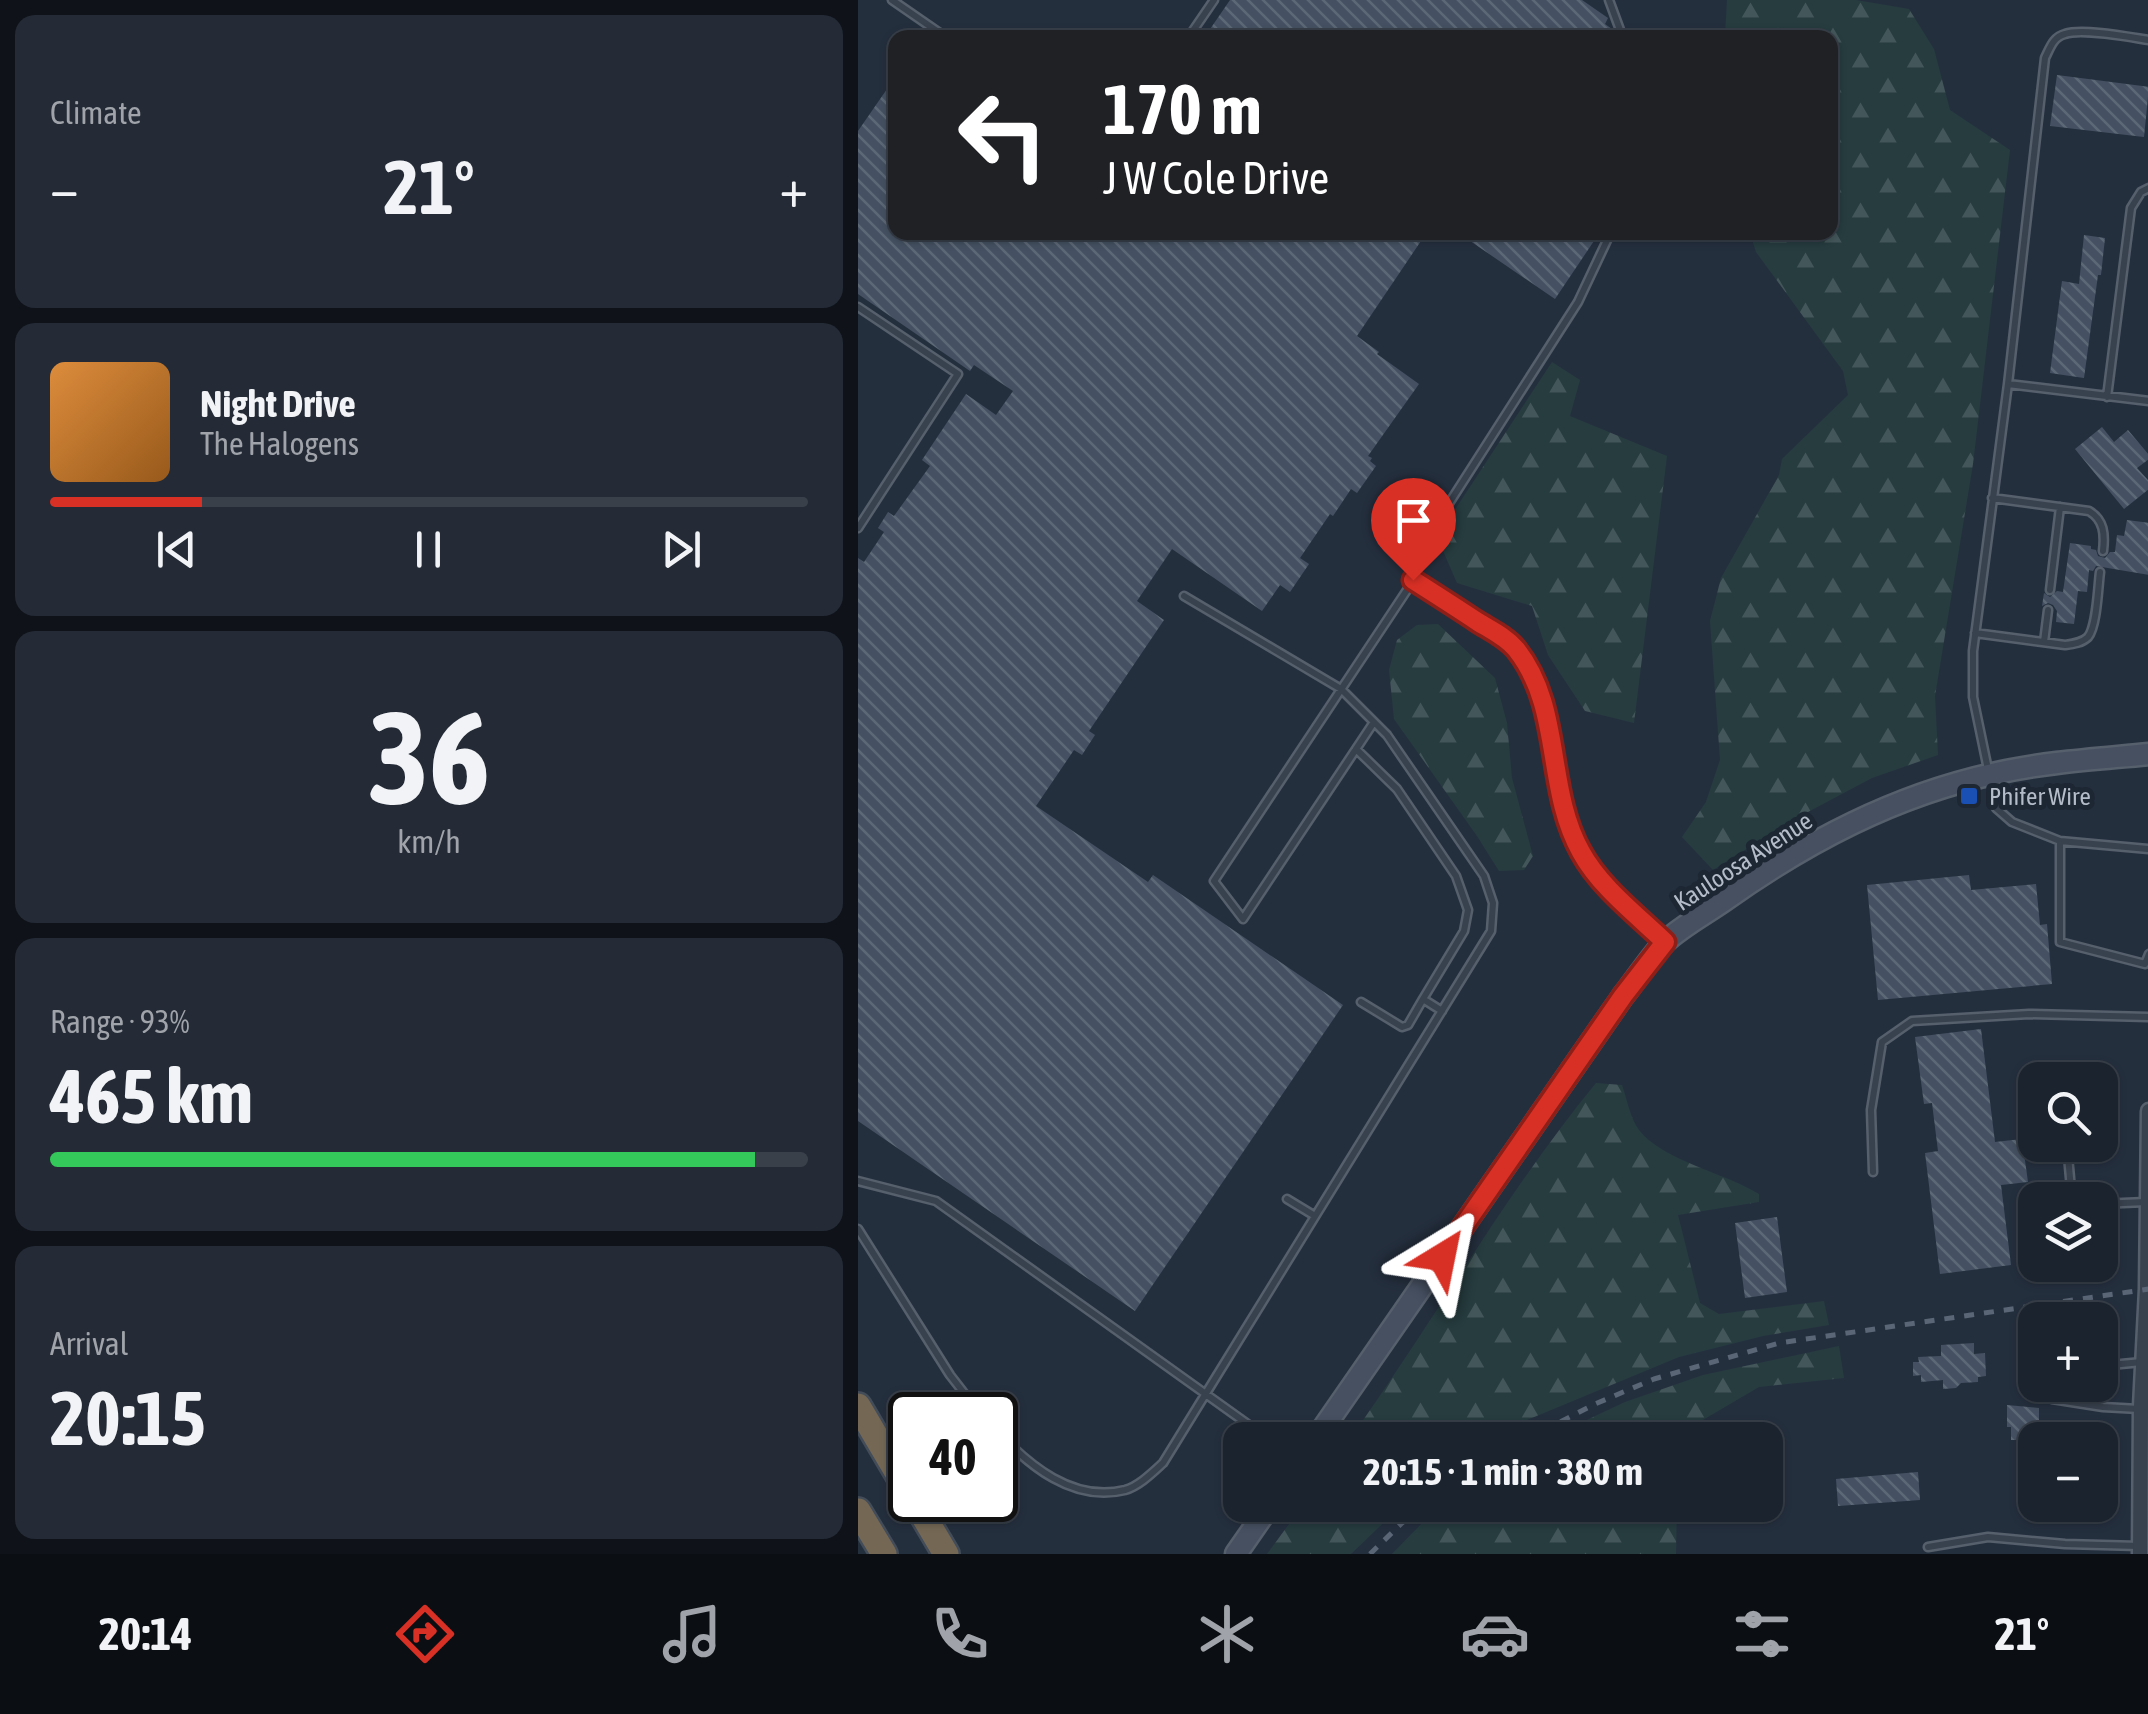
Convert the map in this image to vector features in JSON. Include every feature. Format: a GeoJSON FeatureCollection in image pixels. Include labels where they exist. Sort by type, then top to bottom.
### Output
{"type":"FeatureCollection","features":[{"type":"Feature","properties":{"kind":"highway"},"geometry":{"type":"LineString","coordinates":[[858,1406],[888,1457]]}},
{"type":"Feature","properties":{"kind":"highway"},"geometry":{"type":"LineString","coordinates":[[858,1511],[884,1554]]}},
{"type":"Feature","properties":{"kind":"highway"},"geometry":{"type":"LineString","coordinates":[[927,1522],[946,1554]]}},
{"type":"Feature","properties":{"kind":"street","name":"Kauloosa Avenue"},"geometry":{"type":"LineString","coordinates":[[1327,1422],[1623,996],[1665,942],[1800,850],[1847,824],[1912,797],[1988,775],[2148,754]]}},
{"type":"Feature","properties":{"kind":"street"},"geometry":{"type":"LineString","coordinates":[[2140,1550],[2148,1110]]}},
{"type":"Feature","properties":{"kind":"street"},"geometry":{"type":"LineString","coordinates":[[1236,1554],[1258,1522]]}},
{"type":"Feature","properties":{"kind":"lane"},"geometry":{"type":"LineString","coordinates":[[892,0],[935,30]]}},
{"type":"Feature","properties":{"kind":"lane"},"geometry":{"type":"LineString","coordinates":[[1193,30],[1214,0]]}},
{"type":"Feature","properties":{"kind":"lane"},"geometry":{"type":"LineString","coordinates":[[1609,0],[1619,30]]}},
{"type":"Feature","properties":{"kind":"lane"},"geometry":{"type":"LineString","coordinates":[[2148,40],[2066,33],[2053,40],[2045,58],[1976,633],[1973,697],[1996,808],[2012,822],[2060,841],[2148,849]]}},
{"type":"Feature","properties":{"kind":"lane"},"geometry":{"type":"LineString","coordinates":[[2107,396],[2130,208],[2148,188]]}},
{"type":"Feature","properties":{"kind":"lane"},"geometry":{"type":"LineString","coordinates":[[1374,722],[1243,919],[1214,881],[1413,580],[1430,533],[1578,302],[1608,240]]}},
{"type":"Feature","properties":{"kind":"lane"},"geometry":{"type":"LineString","coordinates":[[858,307],[958,374],[858,528]]}},
{"type":"Feature","properties":{"kind":"lane"},"geometry":{"type":"LineString","coordinates":[[2008,384],[2148,402]]}},
{"type":"Feature","properties":{"kind":"lane"},"geometry":{"type":"LineString","coordinates":[[1992,498],[2089,511],[2104,528],[2103,551]]}},
{"type":"Feature","properties":{"kind":"lane"},"geometry":{"type":"LineString","coordinates":[[2050,590],[2060,507]]}},
{"type":"Feature","properties":{"kind":"lane"},"geometry":{"type":"LineString","coordinates":[[1976,633],[2076,644],[2092,628],[2100,572]]}},
{"type":"Feature","properties":{"kind":"lane"},"geometry":{"type":"LineString","coordinates":[[1413,580],[1498,634],[1523,659],[1545,706],[1560,798],[1581,853],[1602,880],[1665,942]]}},
{"type":"Feature","properties":{"kind":"lane"},"geometry":{"type":"LineString","coordinates":[[1018,1453],[1049,1477],[1080,1489],[1106,1492],[1127,1489],[1163,1463],[1491,930],[1492,903],[1484,876],[1387,735],[1341,690],[1184,596]]}},
{"type":"Feature","properties":{"kind":"lane"},"geometry":{"type":"LineString","coordinates":[[2044,642],[2048,610]]}},
{"type":"Feature","properties":{"kind":"lane"},"geometry":{"type":"LineString","coordinates":[[1356,749],[1397,790],[1456,876],[1468,910],[1464,931],[1408,1025],[1402,1027],[1361,1002]]}},
{"type":"Feature","properties":{"kind":"lane"},"geometry":{"type":"LineString","coordinates":[[2060,841],[2060,942],[2145,964],[2148,954]]}},
{"type":"Feature","properties":{"kind":"lane"},"geometry":{"type":"LineString","coordinates":[[1422,999],[1442,1010]]}},
{"type":"Feature","properties":{"kind":"lane"},"geometry":{"type":"LineString","coordinates":[[1873,1172],[1870,1110],[1882,1042],[1912,1021],[2029,1014],[2148,1017]]}},
{"type":"Feature","properties":{"kind":"lane"},"geometry":{"type":"LineString","coordinates":[[858,1181],[936,1201],[1245,1422]]}},
{"type":"Feature","properties":{"kind":"lane"},"geometry":{"type":"LineString","coordinates":[[1287,1199],[1315,1216]]}},
{"type":"Feature","properties":{"kind":"lane"},"geometry":{"type":"LineString","coordinates":[[2118,1203],[2146,1202]]}},
{"type":"Feature","properties":{"kind":"lane"},"geometry":{"type":"LineString","coordinates":[[858,1229],[963,1392]]}},
{"type":"Feature","properties":{"kind":"lane"},"geometry":{"type":"LineString","coordinates":[[2118,1364],[2143,1362]]}},
{"type":"Feature","properties":{"kind":"lane"},"geometry":{"type":"LineString","coordinates":[[2071,1402],[2141,1409]]}},
{"type":"Feature","properties":{"kind":"lane"},"geometry":{"type":"LineString","coordinates":[[1928,1546],[1988,1537],[2140,1550]]}},
{"type":"Feature","properties":{"kind":"green space"},"geometry":{"type":"Polygon","coordinates":[[[1727,0],[1856,0],[1909,9],[1934,49],[1950,110],[2010,150],[1973,464],[1935,696],[1938,755],[1872,778],[1791,821],[1713,870],[1682,837],[1706,802],[1720,760],[1710,621],[1721,578],[1779,475],[1782,459],[1848,395],[1843,371],[1756,252],[1752,240],[1838,240],[1838,30],[1725,30],[1727,0]]]}},
{"type":"Feature","properties":{"kind":"green space"},"geometry":{"type":"Polygon","coordinates":[[[1552,362],[1580,380],[1570,416],[1667,456],[1634,723],[1585,711],[1548,655],[1532,606],[1457,583],[1437,537],[1552,362]]]}},
{"type":"Feature","properties":{"kind":"green space"},"geometry":{"type":"Polygon","coordinates":[[[1438,624],[1495,678],[1507,723],[1512,778],[1533,856],[1524,870],[1499,871],[1394,719],[1389,670],[1397,640],[1417,625],[1438,624]]]}},
{"type":"Feature","properties":{"kind":"green space"},"geometry":{"type":"Polygon","coordinates":[[[1596,1083],[1622,1085],[1636,1125],[1649,1141],[1759,1194],[1759,1202],[1678,1215],[1700,1303],[1719,1314],[1824,1301],[1829,1325],[1763,1336],[1679,1357],[1522,1422],[1362,1422],[1500,1214],[1596,1083]]]}},
{"type":"Feature","properties":{"kind":"green space"},"geometry":{"type":"Polygon","coordinates":[[[1839,1346],[1844,1378],[1759,1387],[1699,1422],[1582,1422],[1625,1402],[1703,1375],[1839,1346]]]}},
{"type":"Feature","properties":{"kind":"green space"},"geometry":{"type":"Polygon","coordinates":[[[1291,1522],[1384,1522],[1351,1554],[1267,1554],[1291,1522]]]}},
{"type":"Feature","properties":{"kind":"green space"},"geometry":{"type":"Polygon","coordinates":[[[1423,1522],[1677,1522],[1676,1554],[1392,1554],[1423,1522]]]}},
{"type":"Feature","properties":{"kind":"building"},"geometry":{"type":"Polygon","coordinates":[[[1230,0],[1582,0],[1608,18],[1605,24],[1612,30],[1209,30],[1230,0]]]}},
{"type":"Feature","properties":{"kind":"building"},"geometry":{"type":"Polygon","coordinates":[[[2057,75],[2149,87],[2144,137],[2050,126],[2057,75]]]}},
{"type":"Feature","properties":{"kind":"building"},"geometry":{"type":"Polygon","coordinates":[[[888,88],[888,240],[1422,240],[1357,336],[1419,384],[1368,456],[1376,466],[1357,493],[1351,489],[1333,516],[1330,514],[1300,558],[1309,564],[1290,592],[1280,585],[1262,611],[1172,549],[1137,601],[1164,620],[1089,731],[1095,735],[1082,755],[1074,750],[1036,806],[1148,882],[1153,875],[1343,1005],[1135,1311],[858,1121],[858,558],[864,562],[884,532],[878,528],[888,512],[894,516],[930,466],[922,460],[966,394],[996,415],[1013,391],[974,365],[970,371],[858,294],[858,131],[888,88]]]}},
{"type":"Feature","properties":{"kind":"building"},"geometry":{"type":"Polygon","coordinates":[[[2084,235],[2105,238],[2084,378],[2050,373],[2062,281],[2079,284],[2084,235]]]}},
{"type":"Feature","properties":{"kind":"building"},"geometry":{"type":"Polygon","coordinates":[[[1469,240],[1595,240],[1555,299],[1469,240]]]}},
{"type":"Feature","properties":{"kind":"building"},"geometry":{"type":"Polygon","coordinates":[[[2102,427],[2114,442],[2128,430],[2149,455],[2137,468],[2149,481],[2149,489],[2124,509],[2075,449],[2102,427]]]}},
{"type":"Feature","properties":{"kind":"building"},"geometry":{"type":"Polygon","coordinates":[[[2127,520],[2149,523],[2149,575],[2096,566],[2089,570],[2087,592],[2078,591],[2074,624],[2056,622],[2053,605],[2042,606],[2044,593],[2050,597],[2057,591],[2063,592],[2070,543],[2091,546],[2098,556],[2105,558],[2115,552],[2117,535],[2124,536],[2127,520]]]}},
{"type":"Feature","properties":{"kind":"building"},"geometry":{"type":"Polygon","coordinates":[[[1969,875],[1971,890],[2036,884],[2040,925],[2047,924],[2052,984],[1878,1000],[1867,885],[1969,875]]]}},
{"type":"Feature","properties":{"kind":"building"},"geometry":{"type":"Polygon","coordinates":[[[1981,1029],[1995,1142],[2018,1139],[2018,1162],[2025,1162],[2028,1182],[2001,1185],[2011,1265],[1940,1274],[1925,1153],[1938,1151],[1932,1103],[1924,1104],[1915,1037],[1981,1029]]]}},
{"type":"Feature","properties":{"kind":"building"},"geometry":{"type":"Polygon","coordinates":[[[1777,1217],[1787,1292],[1745,1298],[1735,1223],[1777,1217]]]}},
{"type":"Feature","properties":{"kind":"building"},"geometry":{"type":"Polygon","coordinates":[[[1974,1343],[1974,1354],[1985,1353],[1986,1376],[1978,1377],[1978,1382],[1943,1389],[1943,1380],[1921,1382],[1921,1375],[1913,1376],[1913,1362],[1919,1362],[1918,1357],[1941,1356],[1941,1345],[1974,1343]]]}},
{"type":"Feature","properties":{"kind":"building"},"geometry":{"type":"Polygon","coordinates":[[[2007,1405],[2039,1408],[2039,1422],[2018,1422],[2018,1440],[2011,1440],[2011,1427],[2007,1427],[2007,1405]]]}},
{"type":"Feature","properties":{"kind":"building"},"geometry":{"type":"Polygon","coordinates":[[[1918,1472],[1920,1500],[1838,1506],[1836,1479],[1918,1472]]]}},
{"type":"Feature","properties":{"kind":"railway"},"geometry":{"type":"LineString","coordinates":[[1560,1422],[1654,1379],[1779,1343],[2149,1289]]}},
{"type":"Feature","properties":{"kind":"railway"},"geometry":{"type":"LineString","coordinates":[[1370,1554],[1403,1522]]}},
{"type":"Feature","properties":{"kind":"place","name":"Phifer Wire"},"geometry":{"type":"Point","coordinates":[1969,796]}},
{"type":"Feature","properties":{"kind":"route"},"geometry":{"type":"LineString","coordinates":[[1413,580],[1498,634],[1523,659],[1545,706],[1560,798],[1581,853],[1602,880],[1665,942],[1623,996],[1442,1257]]}}]}
